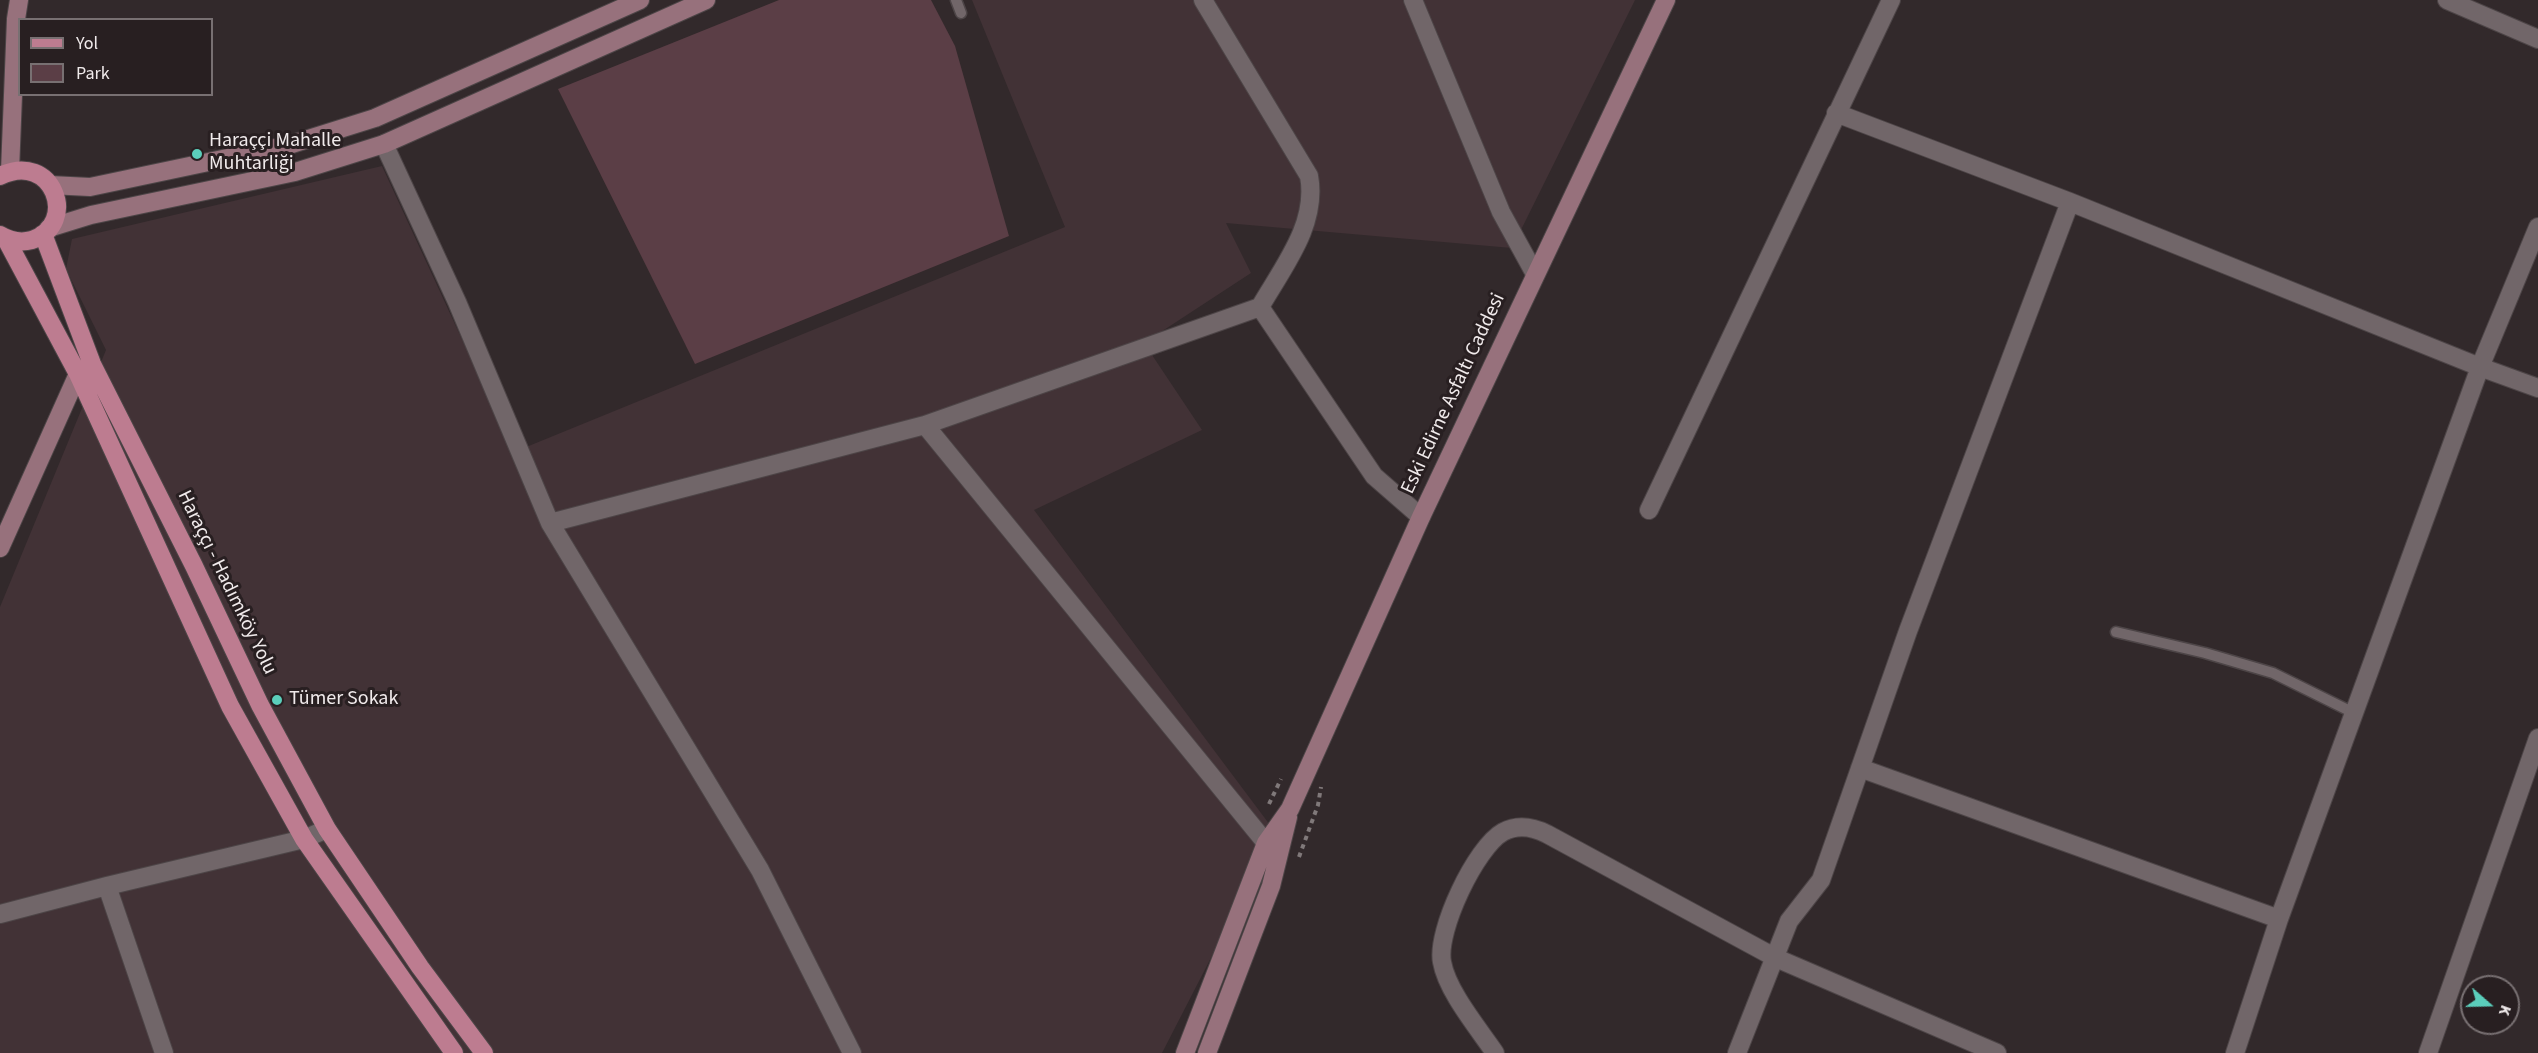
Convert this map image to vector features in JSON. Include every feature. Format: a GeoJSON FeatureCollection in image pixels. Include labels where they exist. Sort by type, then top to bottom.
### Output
{"type":"FeatureCollection","features":[{"type":"Feature","properties":{"kind":"main road"},"geometry":{"type":"LineString","coordinates":[[19,0],[5,174],[21,170],[32,171],[43,177],[50,185],[57,207],[55,217],[46,231]]}},
{"type":"Feature","properties":{"kind":"main road"},"geometry":{"type":"LineString","coordinates":[[50,185],[90,188],[289,146],[375,118],[640,0]]}},
{"type":"Feature","properties":{"kind":"main road"},"geometry":{"type":"LineString","coordinates":[[3,237],[27,241],[46,231],[92,215],[295,172],[384,144],[706,0]]}},
{"type":"Feature","properties":{"kind":"main road","name":"Eski Edirne Asfaltı Caddesi"},"geometry":{"type":"LineString","coordinates":[[1290,809],[1421,517],[1666,0]]}},
{"type":"Feature","properties":{"kind":"main road"},"geometry":{"type":"LineString","coordinates":[[375,118],[384,144]]}},
{"type":"Feature","properties":{"kind":"main road","name":"Haraççı - Hadımköy Yolu"},"geometry":{"type":"LineString","coordinates":[[46,231],[85,369],[230,706],[304,839],[454,1053]]}},
{"type":"Feature","properties":{"kind":"main road","name":"Haraççı - Hadımköy Yolu"},"geometry":{"type":"LineString","coordinates":[[3,237],[85,369],[194,566],[260,705],[327,829],[420,967],[484,1053]]}},
{"type":"Feature","properties":{"kind":"main road"},"geometry":{"type":"LineString","coordinates":[[0,548],[85,369]]}},
{"type":"Feature","properties":{"kind":"main road"},"geometry":{"type":"LineString","coordinates":[[1185,1053],[1266,843],[1290,809]]}},
{"type":"Feature","properties":{"kind":"main road"},"geometry":{"type":"LineString","coordinates":[[1206,1053],[1271,886],[1290,809]]}},
{"type":"Feature","properties":{"kind":"street"},"geometry":{"type":"LineString","coordinates":[[550,523],[925,425],[1260,307],[1299,239],[1309,211],[1312,193],[1309,176],[1203,0]]}},
{"type":"Feature","properties":{"kind":"street"},"geometry":{"type":"LineString","coordinates":[[1413,0],[1501,213],[1535,274]]}},
{"type":"Feature","properties":{"kind":"street"},"geometry":{"type":"LineString","coordinates":[[1649,510],[1891,0]]}},
{"type":"Feature","properties":{"kind":"street"},"geometry":{"type":"LineString","coordinates":[[2447,0],[2538,39]]}},
{"type":"Feature","properties":{"kind":"street"},"geometry":{"type":"LineString","coordinates":[[1836,112],[2070,202],[2480,367],[2538,388]]}},
{"type":"Feature","properties":{"kind":"street"},"geometry":{"type":"LineString","coordinates":[[384,144],[457,302],[550,523],[760,870],[852,1053]]}},
{"type":"Feature","properties":{"kind":"street"},"geometry":{"type":"LineString","coordinates":[[1737,1053],[1789,921],[1821,880],[1908,631],[2070,202]]}},
{"type":"Feature","properties":{"kind":"street"},"geometry":{"type":"LineString","coordinates":[[2235,1053],[2279,919],[2480,367],[2538,227]]}},
{"type":"Feature","properties":{"kind":"street"},"geometry":{"type":"LineString","coordinates":[[1260,307],[1374,476],[1421,517]]}},
{"type":"Feature","properties":{"kind":"street"},"geometry":{"type":"LineString","coordinates":[[925,425],[1266,843]]}},
{"type":"Feature","properties":{"kind":"street"},"geometry":{"type":"LineString","coordinates":[[2428,1053],[2538,738]]}},
{"type":"Feature","properties":{"kind":"street"},"geometry":{"type":"LineString","coordinates":[[1860,768],[2279,919]]}},
{"type":"Feature","properties":{"kind":"street"},"geometry":{"type":"LineString","coordinates":[[1496,1053],[1456,996],[1442,962],[1442,939],[1476,862],[1495,837],[1509,829],[1527,827],[1537,829],[1776,958],[1997,1053]]}},
{"type":"Feature","properties":{"kind":"street"},"geometry":{"type":"LineString","coordinates":[[0,914],[304,839],[327,829]]}},
{"type":"Feature","properties":{"kind":"street"},"geometry":{"type":"LineString","coordinates":[[107,886],[164,1053]]}},
{"type":"Feature","properties":{"kind":"lane"},"geometry":{"type":"LineString","coordinates":[[956,0],[961,13]]}},
{"type":"Feature","properties":{"kind":"lane"},"geometry":{"type":"LineString","coordinates":[[2116,632],[2205,653],[2273,674],[2354,712]]}},
{"type":"Feature","properties":{"kind":"shaded area"},"geometry":{"type":"Polygon","coordinates":[[[972,0],[1635,0],[1512,248],[1226,223],[1251,273],[1144,343],[1202,430],[1034,510],[1273,829],[1234,913],[1162,1053],[0,1053],[0,607],[106,350],[66,269],[72,239],[382,166],[514,452],[1065,227],[972,0]]]}},
{"type":"Feature","properties":{"kind":"green space"},"geometry":{"type":"Polygon","coordinates":[[[779,0],[931,0],[955,46],[1009,236],[695,364],[558,89],[779,0]]]}},
{"type":"Feature","properties":{"kind":"place","name":"Haraççi Mahalle Muhtarliği"},"geometry":{"type":"Point","coordinates":[197,154]}},
{"type":"Feature","properties":{"kind":"place","name":"Tümer Sokak"},"geometry":{"type":"Point","coordinates":[277,700]}}]}
